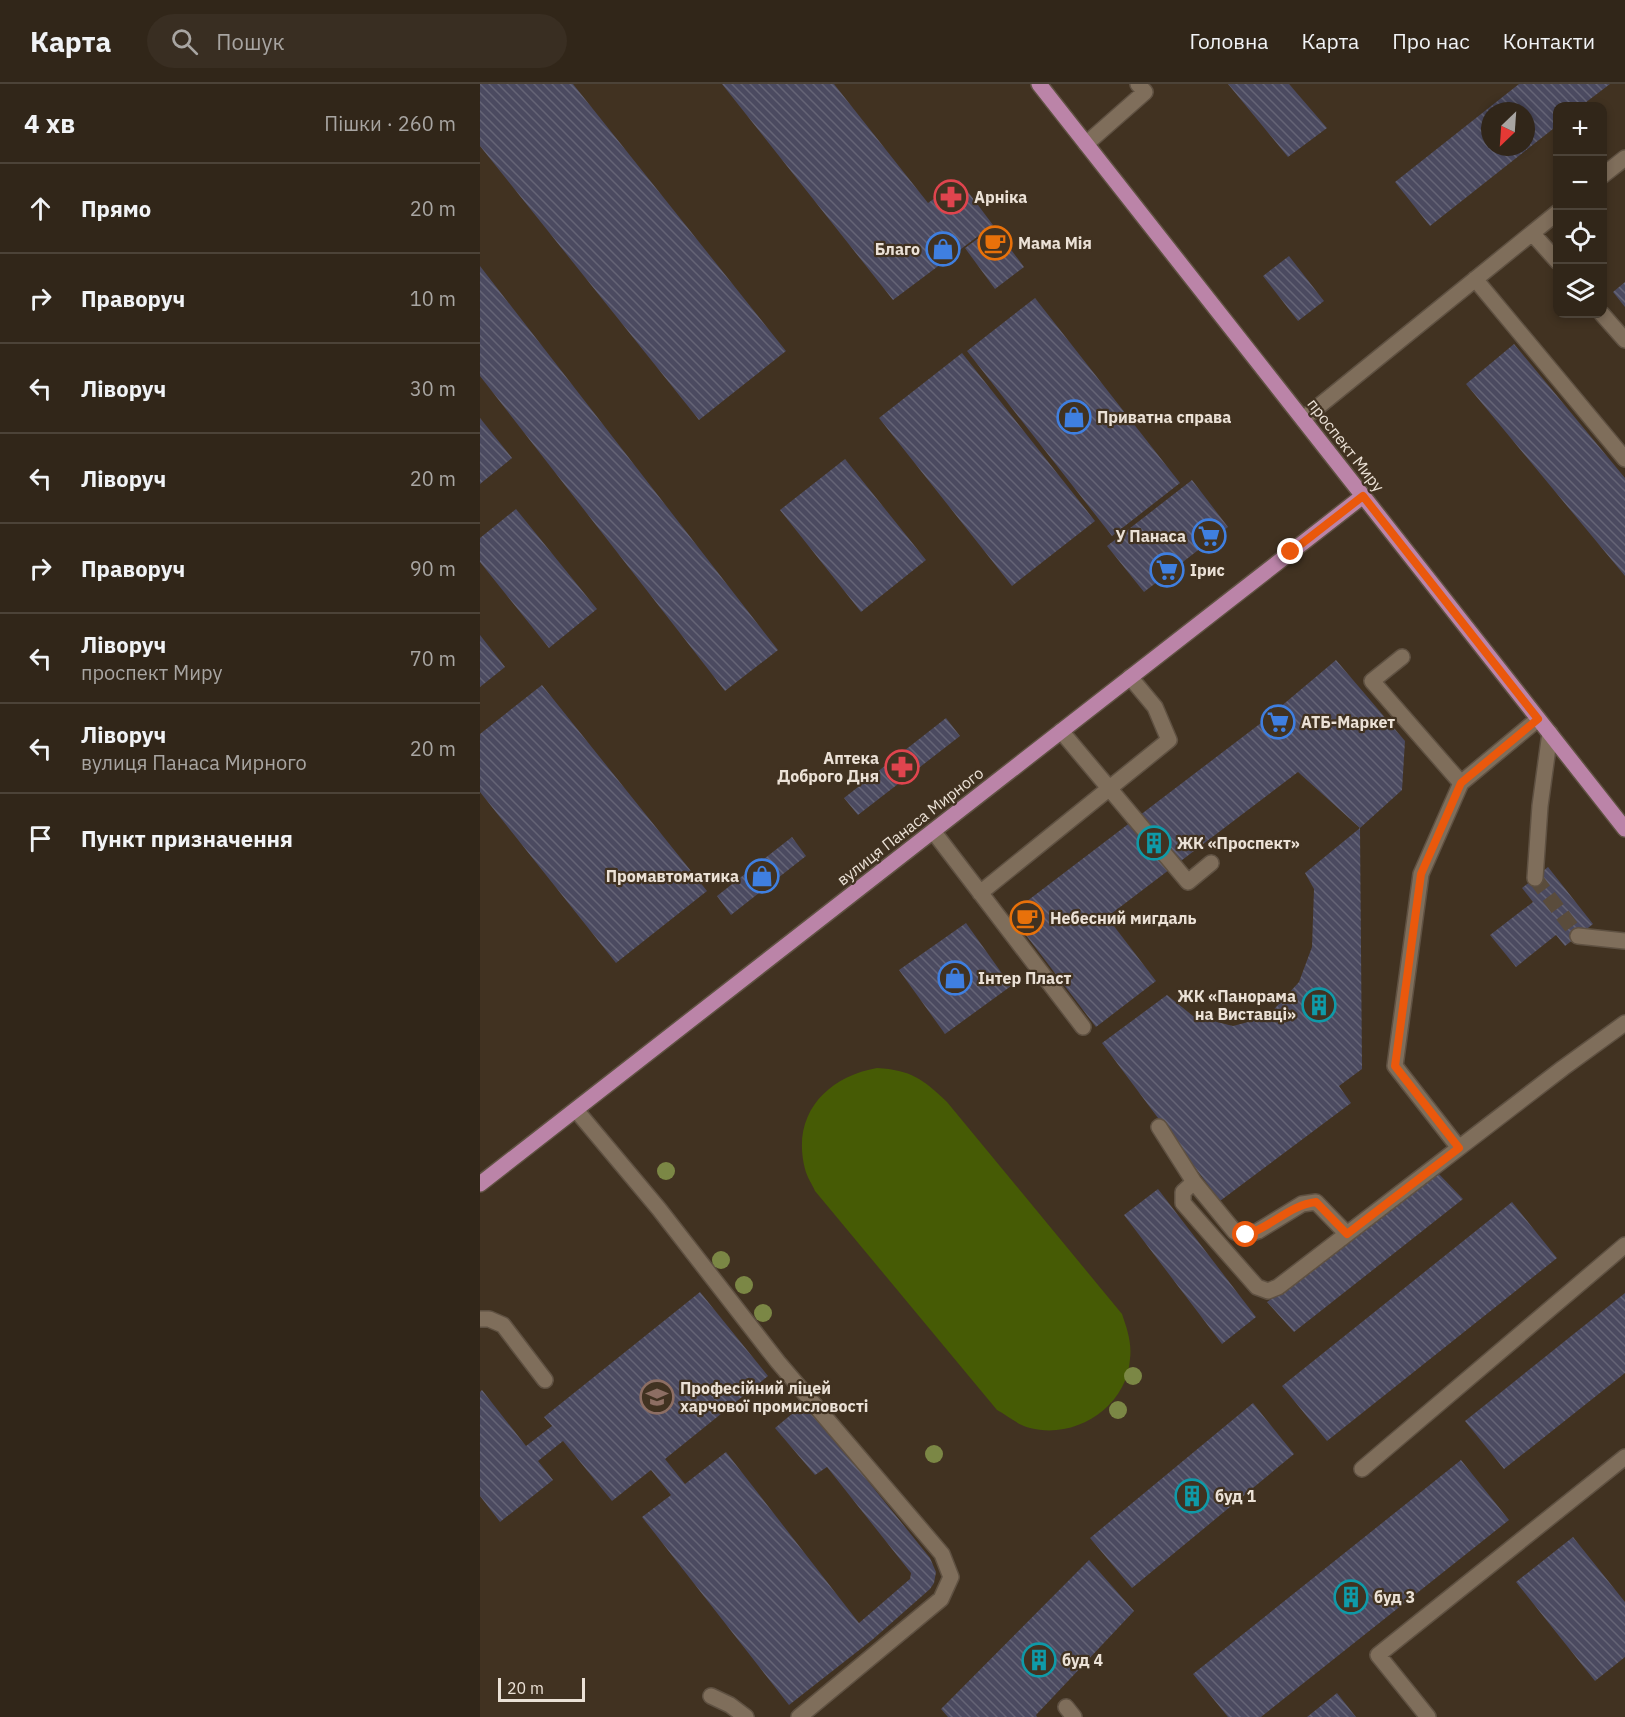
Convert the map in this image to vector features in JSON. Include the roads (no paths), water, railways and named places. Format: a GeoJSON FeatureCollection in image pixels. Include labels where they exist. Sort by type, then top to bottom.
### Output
{"type":"FeatureCollection","features":[{"type":"Feature","properties":{"kind":"main road","name":"проспект Миру"},"geometry":{"type":"LineString","coordinates":[[1039,84],[1625,829]]}},
{"type":"Feature","properties":{"kind":"main road","name":"вулиця Панаса Мирного"},"geometry":{"type":"LineString","coordinates":[[480,1184],[1363,496]]}},
{"type":"Feature","properties":{"kind":"lane"},"geometry":{"type":"LineString","coordinates":[[1086,144],[1145,92],[1138,84]]}},
{"type":"Feature","properties":{"kind":"lane"},"geometry":{"type":"LineString","coordinates":[[1607,172],[1625,158]]}},
{"type":"Feature","properties":{"kind":"lane"},"geometry":{"type":"LineString","coordinates":[[1303,419],[1553,215]]}},
{"type":"Feature","properties":{"kind":"lane"},"geometry":{"type":"LineString","coordinates":[[1532,233],[1553,257]]}},
{"type":"Feature","properties":{"kind":"lane"},"geometry":{"type":"LineString","coordinates":[[1475,279],[1625,459]]}},
{"type":"Feature","properties":{"kind":"lane"},"geometry":{"type":"LineString","coordinates":[[1606,318],[1625,340]]}},
{"type":"Feature","properties":{"kind":"lane"},"geometry":{"type":"LineString","coordinates":[[1402,657],[1372,681],[1461,783]]}},
{"type":"Feature","properties":{"kind":"lane"},"geometry":{"type":"LineString","coordinates":[[980,893],[1169,740],[1155,707],[1130,677]]}},
{"type":"Feature","properties":{"kind":"lane"},"geometry":{"type":"LineString","coordinates":[[1459,1148],[1395,1066],[1421,874],[1461,783],[1538,719]]}},
{"type":"Feature","properties":{"kind":"lane"},"geometry":{"type":"LineString","coordinates":[[1061,731],[1188,882],[1211,862]]}},
{"type":"Feature","properties":{"kind":"lane"},"geometry":{"type":"LineString","coordinates":[[1535,878],[1540,806],[1550,733]]}},
{"type":"Feature","properties":{"kind":"lane"},"geometry":{"type":"LineString","coordinates":[[933,831],[961,864],[980,893],[1083,1027]]}},
{"type":"Feature","properties":{"kind":"lane"},"geometry":{"type":"LineString","coordinates":[[1578,936],[1625,941]]}},
{"type":"Feature","properties":{"kind":"lane"},"geometry":{"type":"LineString","coordinates":[[1194,1182],[1183,1192],[1183,1203],[1257,1287],[1268,1291],[1278,1287],[1625,1023]]}},
{"type":"Feature","properties":{"kind":"lane"},"geometry":{"type":"LineString","coordinates":[[576,1110],[652,1200],[778,1362],[942,1554],[951,1577],[941,1599],[799,1717]]}},
{"type":"Feature","properties":{"kind":"lane"},"geometry":{"type":"LineString","coordinates":[[1159,1127],[1194,1182],[1235,1232],[1246,1235],[1258,1231],[1302,1204],[1316,1202],[1347,1234]]}},
{"type":"Feature","properties":{"kind":"lane"},"geometry":{"type":"LineString","coordinates":[[1362,1469],[1625,1245]]}},
{"type":"Feature","properties":{"kind":"lane"},"geometry":{"type":"LineString","coordinates":[[480,1320],[489,1319],[502,1325],[545,1380]]}},
{"type":"Feature","properties":{"kind":"lane"},"geometry":{"type":"LineString","coordinates":[[1428,1717],[1378,1655],[1625,1457]]}},
{"type":"Feature","properties":{"kind":"lane"},"geometry":{"type":"LineString","coordinates":[[711,1696],[746,1717]]}},
{"type":"Feature","properties":{"kind":"tunnel"},"geometry":{"type":"LineString","coordinates":[[1535,878],[1578,936]]}},
{"type":"Feature","properties":{"kind":"place","name":"Арніка"},"geometry":{"type":"Point","coordinates":[951,197]}},
{"type":"Feature","properties":{"kind":"place","name":"Мама Мія"},"geometry":{"type":"Point","coordinates":[995,243]}},
{"type":"Feature","properties":{"kind":"place","name":"Благо"},"geometry":{"type":"Point","coordinates":[943,249]}},
{"type":"Feature","properties":{"kind":"place","name":"Приватна справа"},"geometry":{"type":"Point","coordinates":[1074,417]}},
{"type":"Feature","properties":{"kind":"place","name":"У Панаса"},"geometry":{"type":"Point","coordinates":[1209,536]}},
{"type":"Feature","properties":{"kind":"place","name":"Ірис"},"geometry":{"type":"Point","coordinates":[1167,570]}},
{"type":"Feature","properties":{"kind":"place","name":"АТБ-Маркет"},"geometry":{"type":"Point","coordinates":[1278,722]}},
{"type":"Feature","properties":{"kind":"place","name":"Аптека Доброго Дня"},"geometry":{"type":"Point","coordinates":[902,767]}},
{"type":"Feature","properties":{"kind":"place","name":"ЖК «Проспект»"},"geometry":{"type":"Point","coordinates":[1154,843]}},
{"type":"Feature","properties":{"kind":"place","name":"Промавтоматика"},"geometry":{"type":"Point","coordinates":[762,876]}},
{"type":"Feature","properties":{"kind":"place","name":"Небесний мигдаль"},"geometry":{"type":"Point","coordinates":[1027,918]}},
{"type":"Feature","properties":{"kind":"place","name":"Інтер Пласт"},"geometry":{"type":"Point","coordinates":[955,978]}},
{"type":"Feature","properties":{"kind":"place","name":"ЖК «Панорама на Виставці»"},"geometry":{"type":"Point","coordinates":[1319,1005]}},
{"type":"Feature","properties":{"kind":"place","name":"Професійний ліцей харчової промисловості"},"geometry":{"type":"Point","coordinates":[657,1397]}},
{"type":"Feature","properties":{"kind":"place","name":"буд 1"},"geometry":{"type":"Point","coordinates":[1192,1496]}},
{"type":"Feature","properties":{"kind":"place","name":"буд 3"},"geometry":{"type":"Point","coordinates":[1351,1597]}},
{"type":"Feature","properties":{"kind":"place","name":"буд 4"},"geometry":{"type":"Point","coordinates":[1039,1660]}}]}
